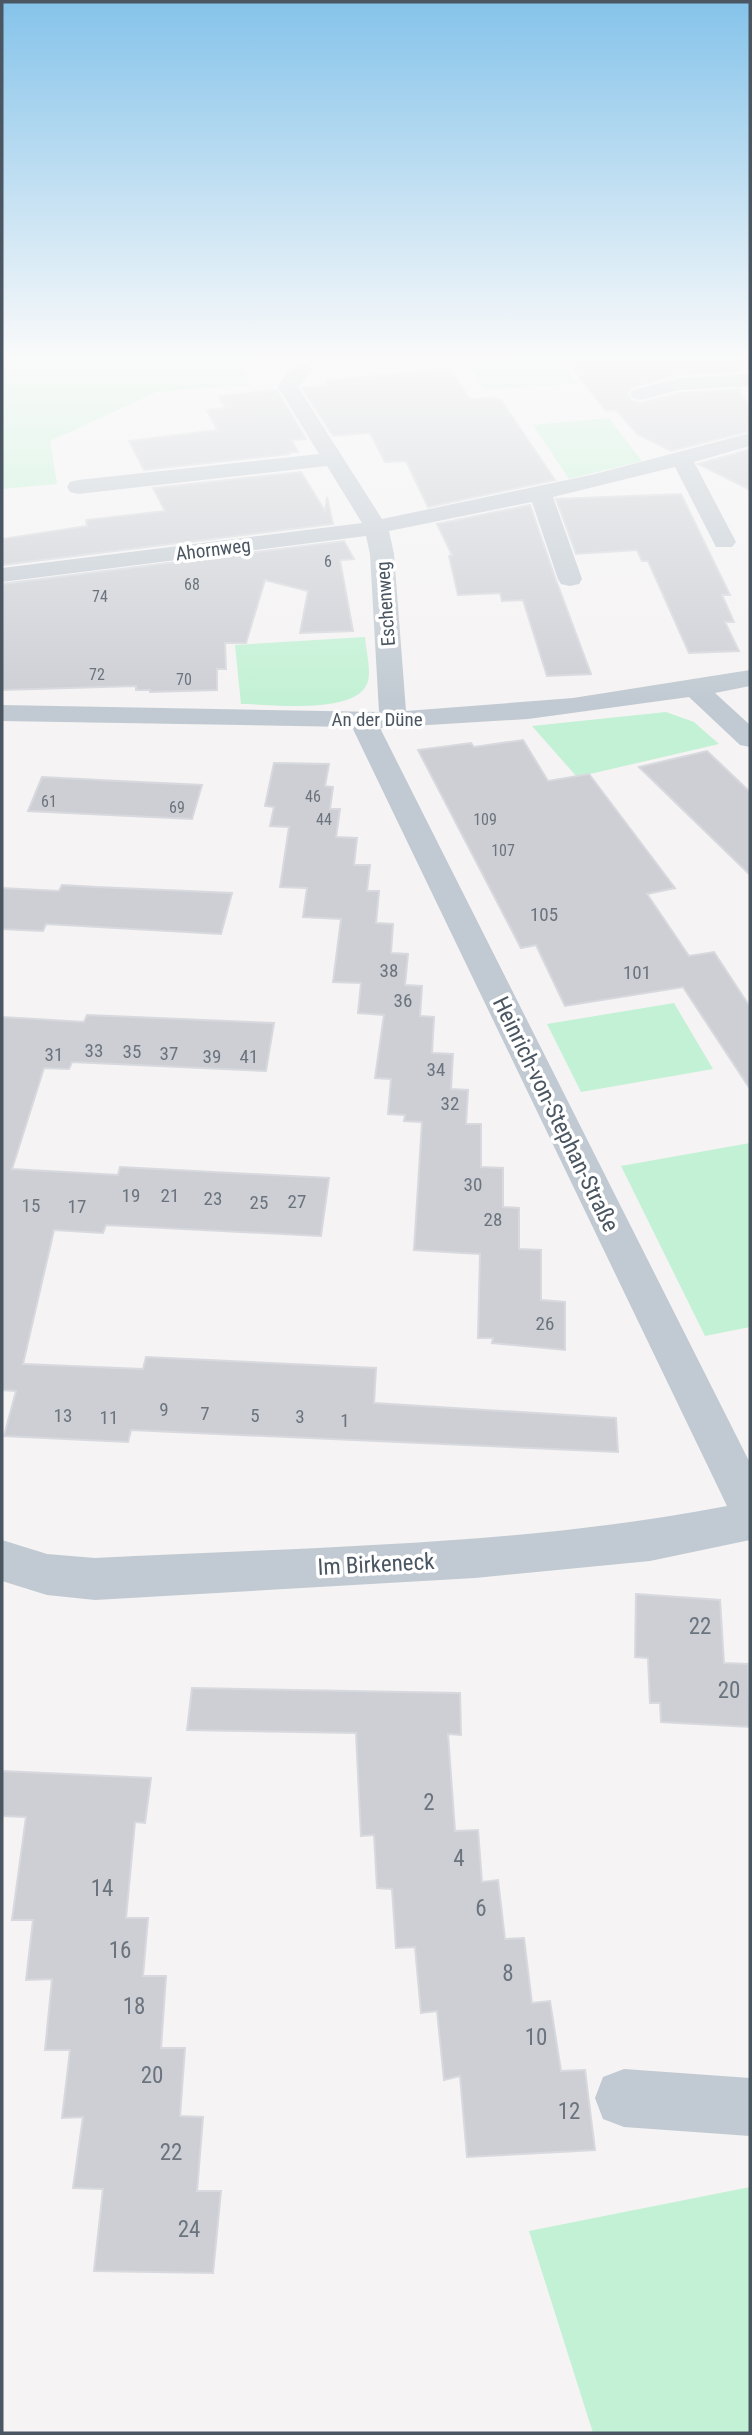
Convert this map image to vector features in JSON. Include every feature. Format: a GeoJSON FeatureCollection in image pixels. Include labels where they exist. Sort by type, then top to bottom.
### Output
{"type":"FeatureCollection","features":[{"type":"Feature","properties":{"kind":"street"},"geometry":{"type":"LineString","coordinates":[[78,487],[199,474]]}},
{"type":"Feature","properties":{"kind":"street","name":"Eschenweg"},"geometry":{"type":"LineString","coordinates":[[341,474],[376,527],[382,554],[378,720]]}},
{"type":"Feature","properties":{"kind":"street","name":"Ahornweg"},"geometry":{"type":"LineString","coordinates":[[2,575],[332,535],[541,494],[620,474]]}},
{"type":"Feature","properties":{"kind":"street"},"geometry":{"type":"LineString","coordinates":[[689,474],[724,542]]}},
{"type":"Feature","properties":{"kind":"street"},"geometry":{"type":"LineString","coordinates":[[541,494],[570,579]]}},
{"type":"Feature","properties":{"kind":"street","name":"An der Düne"},"geometry":{"type":"LineString","coordinates":[[2,713],[378,720],[558,710],[750,678]]}},
{"type":"Feature","properties":{"kind":"street"},"geometry":{"type":"LineString","coordinates":[[695,689],[750,739]]}},
{"type":"Feature","properties":{"kind":"street","name":"Heinrich-von-Stephan-Straße"},"geometry":{"type":"LineString","coordinates":[[378,720],[750,1508]]}},
{"type":"Feature","properties":{"kind":"street","name":"Im Birkeneck"},"geometry":{"type":"LineString","coordinates":[[2,1560],[45,1575],[107,1578],[475,1558],[650,1541],[750,1521]]}},
{"type":"Feature","properties":{"kind":"street"},"geometry":{"type":"LineString","coordinates":[[624,2098],[750,2106]]}},
{"type":"Feature","properties":{"kind":"green space"},"geometry":{"type":"Polygon","coordinates":[[[2,474],[55,474],[57,484],[2,489],[2,474]]]}},
{"type":"Feature","properties":{"kind":"green space"},"geometry":{"type":"Polygon","coordinates":[[[565,474],[591,474],[569,479],[565,474]]]}},
{"type":"Feature","properties":{"kind":"green space"},"geometry":{"type":"Polygon","coordinates":[[[365,637],[369,676],[361,692],[331,704],[312,706],[241,704],[235,645],[365,637]]]}},
{"type":"Feature","properties":{"kind":"green space"},"geometry":{"type":"Polygon","coordinates":[[[666,712],[694,722],[719,744],[577,777],[532,726],[666,712]]]}},
{"type":"Feature","properties":{"kind":"green space"},"geometry":{"type":"Polygon","coordinates":[[[674,1003],[713,1069],[581,1092],[547,1024],[674,1003]]]}},
{"type":"Feature","properties":{"kind":"green space"},"geometry":{"type":"Polygon","coordinates":[[[750,1143],[750,1327],[705,1336],[621,1166],[750,1143]]]}},
{"type":"Feature","properties":{"kind":"green space"},"geometry":{"type":"Polygon","coordinates":[[[750,2187],[750,2433],[593,2433],[529,2231],[750,2187]]]}},
{"type":"Feature","properties":{"kind":"building"},"geometry":{"type":"Polygon","coordinates":[[[302,474],[325,511],[327,497],[333,524],[2,565],[2,539],[87,526],[86,520],[165,511],[153,488],[302,474]]]}},
{"type":"Feature","properties":{"kind":"building"},"geometry":{"type":"Polygon","coordinates":[[[412,474],[551,474],[555,480],[428,507],[412,474]]]}},
{"type":"Feature","properties":{"kind":"building"},"geometry":{"type":"Polygon","coordinates":[[[717,474],[750,474],[750,490],[717,474]]]}},
{"type":"Feature","properties":{"kind":"building"},"geometry":{"type":"Polygon","coordinates":[[[681,494],[730,595],[722,595],[734,622],[725,622],[739,651],[689,653],[648,561],[642,561],[637,550],[576,554],[556,499],[681,494]]]}},
{"type":"Feature","properties":{"kind":"building"},"geometry":{"type":"Polygon","coordinates":[[[530,505],[591,674],[547,676],[523,600],[502,601],[500,593],[458,595],[449,556],[452,555],[437,524],[530,505]]]}},
{"type":"Feature","properties":{"kind":"building"},"geometry":{"type":"Polygon","coordinates":[[[344,541],[354,559],[340,560],[353,631],[300,633],[308,591],[265,580],[246,643],[225,643],[226,669],[217,669],[217,690],[150,692],[136,690],[136,686],[2,690],[2,584],[344,541]]]}},
{"type":"Feature","properties":{"kind":"building"},"geometry":{"type":"Polygon","coordinates":[[[523,740],[548,781],[589,774],[675,888],[647,894],[689,956],[714,952],[750,1007],[750,1089],[683,987],[565,1006],[536,945],[521,948],[418,750],[471,743],[474,747],[523,740]]]}},
{"type":"Feature","properties":{"kind":"building"},"geometry":{"type":"Polygon","coordinates":[[[707,751],[750,792],[750,875],[639,767],[707,751]]]}},
{"type":"Feature","properties":{"kind":"building"},"geometry":{"type":"Polygon","coordinates":[[[274,763],[329,764],[325,786],[333,787],[330,809],[340,809],[336,837],[357,838],[354,865],[370,865],[367,891],[379,891],[376,923],[393,924],[391,953],[408,954],[405,985],[422,986],[420,1016],[434,1017],[432,1053],[453,1054],[451,1089],[468,1090],[466,1124],[481,1124],[481,1167],[503,1168],[503,1207],[519,1208],[519,1249],[541,1250],[541,1300],[565,1302],[565,1350],[492,1343],[493,1338],[478,1338],[480,1254],[414,1250],[422,1122],[404,1121],[405,1115],[388,1114],[391,1079],[375,1078],[384,1015],[358,1013],[361,983],[333,982],[341,919],[303,917],[307,888],[280,887],[289,827],[270,826],[274,807],[265,806],[274,763]]]}},
{"type":"Feature","properties":{"kind":"building"},"geometry":{"type":"Polygon","coordinates":[[[42,777],[202,785],[192,819],[28,811],[42,777]]]}},
{"type":"Feature","properties":{"kind":"building"},"geometry":{"type":"Polygon","coordinates":[[[62,885],[232,893],[221,934],[46,924],[43,931],[2,929],[2,888],[59,891],[62,885]]]}},
{"type":"Feature","properties":{"kind":"building"},"geometry":{"type":"Polygon","coordinates":[[[87,1015],[274,1023],[266,1071],[72,1062],[69,1069],[44,1068],[12,1169],[118,1175],[120,1167],[329,1178],[321,1236],[106,1225],[103,1233],[54,1230],[23,1364],[143,1369],[146,1357],[376,1368],[374,1403],[616,1418],[618,1452],[131,1430],[128,1442],[4,1436],[16,1391],[2,1390],[2,1017],[84,1022],[87,1015]]]}},
{"type":"Feature","properties":{"kind":"building"},"geometry":{"type":"Polygon","coordinates":[[[636,1594],[720,1600],[724,1663],[748,1664],[750,1727],[661,1722],[660,1703],[650,1703],[648,1658],[635,1657],[636,1594]]]}},
{"type":"Feature","properties":{"kind":"building"},"geometry":{"type":"Polygon","coordinates":[[[192,1688],[460,1693],[461,1735],[448,1734],[455,1831],[478,1830],[482,1882],[498,1880],[505,1939],[524,1938],[532,2003],[550,2001],[561,2071],[585,2070],[595,2150],[467,2157],[460,2076],[444,2080],[437,2011],[421,2013],[415,1947],[396,1948],[392,1889],[377,1888],[374,1835],[361,1836],[356,1733],[187,1730],[192,1688]]]}},
{"type":"Feature","properties":{"kind":"building"},"geometry":{"type":"Polygon","coordinates":[[[2,1771],[151,1778],[145,1823],[135,1822],[126,1918],[148,1918],[143,1976],[166,1976],[161,2048],[185,2048],[180,2116],[203,2117],[197,2191],[221,2191],[213,2273],[94,2271],[103,2189],[73,2188],[83,2117],[62,2118],[70,2050],[45,2050],[52,1979],[26,1980],[33,1920],[12,1920],[26,1817],[2,1816],[2,1771]]]}}]}
